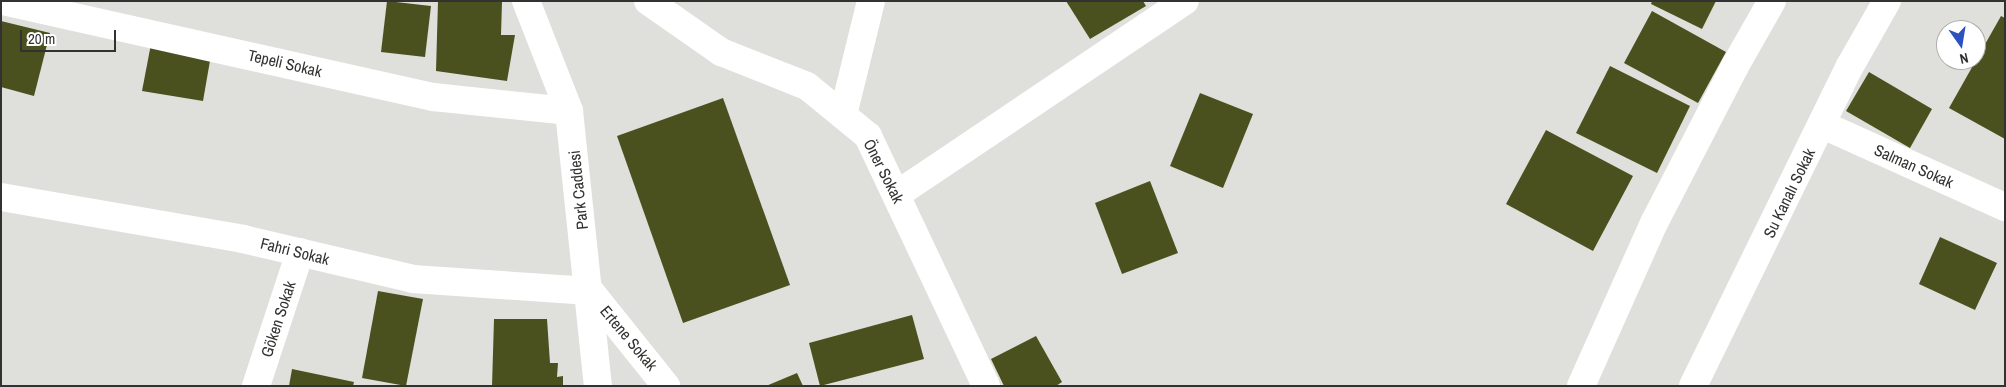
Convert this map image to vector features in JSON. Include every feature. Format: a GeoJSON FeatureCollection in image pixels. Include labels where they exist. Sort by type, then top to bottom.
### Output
{"type":"FeatureCollection","features":[{"type":"Feature","properties":{"kind":"street","name":"Tepeli Sokak"},"geometry":{"type":"LineString","coordinates":[[3,1],[433,97],[570,112]]}},
{"type":"Feature","properties":{"kind":"street","name":"Park Caddesi"},"geometry":{"type":"LineString","coordinates":[[526,1],[570,112],[590,291],[598,386]]}},
{"type":"Feature","properties":{"kind":"street","name":"Öner Sokak"},"geometry":{"type":"LineString","coordinates":[[648,1],[721,52],[807,86],[868,136],[986,386]]}},
{"type":"Feature","properties":{"kind":"street"},"geometry":{"type":"LineString","coordinates":[[843,116],[871,1]]}},
{"type":"Feature","properties":{"kind":"street"},"geometry":{"type":"LineString","coordinates":[[896,195],[1185,1]]}},
{"type":"Feature","properties":{"kind":"street"},"geometry":{"type":"LineString","coordinates":[[1581,386],[1654,223],[1735,66],[1772,1]]}},
{"type":"Feature","properties":{"kind":"street","name":"Su Kanalı Sokak"},"geometry":{"type":"LineString","coordinates":[[1693,386],[1823,125],[1850,66],[1887,1]]}},
{"type":"Feature","properties":{"kind":"street","name":"Salman Sokak"},"geometry":{"type":"LineString","coordinates":[[1823,125],[2005,207]]}},
{"type":"Feature","properties":{"kind":"street","name":"Fahri Sokak"},"geometry":{"type":"LineString","coordinates":[[1,197],[243,239],[413,279],[590,291]]}},
{"type":"Feature","properties":{"kind":"street","name":"Göken Sokak"},"geometry":{"type":"LineString","coordinates":[[256,386],[300,252]]}},
{"type":"Feature","properties":{"kind":"street","name":"Ertene Sokak"},"geometry":{"type":"LineString","coordinates":[[590,291],[666,386]]}},
{"type":"Feature","properties":{"kind":"building"},"geometry":{"type":"Polygon","coordinates":[[[387,1],[431,6],[425,57],[381,52],[387,1]]]}},
{"type":"Feature","properties":{"kind":"building"},"geometry":{"type":"Polygon","coordinates":[[[438,1],[502,2],[501,35],[515,35],[507,81],[436,71],[438,1]]]}},
{"type":"Feature","properties":{"kind":"building"},"geometry":{"type":"Polygon","coordinates":[[[1066,1],[1143,1],[1146,6],[1090,39],[1066,1]]]}},
{"type":"Feature","properties":{"kind":"building"},"geometry":{"type":"Polygon","coordinates":[[[1652,1],[1716,1],[1702,29],[1651,4],[1652,1]]]}},
{"type":"Feature","properties":{"kind":"building"},"geometry":{"type":"Polygon","coordinates":[[[1652,11],[1726,52],[1698,103],[1624,63],[1652,11]]]}},
{"type":"Feature","properties":{"kind":"building"},"geometry":{"type":"Polygon","coordinates":[[[2001,16],[2005,18],[2005,139],[1949,108],[1970,70],[1986,70],[1986,43],[2001,16]]]}},
{"type":"Feature","properties":{"kind":"building"},"geometry":{"type":"Polygon","coordinates":[[[1,21],[50,33],[34,96],[1,87],[1,21]]]}},
{"type":"Feature","properties":{"kind":"building"},"geometry":{"type":"Polygon","coordinates":[[[151,44],[211,55],[203,101],[142,91],[151,44]]]}},
{"type":"Feature","properties":{"kind":"building"},"geometry":{"type":"Polygon","coordinates":[[[1610,66],[1690,106],[1657,173],[1576,133],[1610,66]]]}},
{"type":"Feature","properties":{"kind":"building"},"geometry":{"type":"Polygon","coordinates":[[[1869,72],[1932,109],[1910,148],[1846,111],[1869,72]]]}},
{"type":"Feature","properties":{"kind":"building"},"geometry":{"type":"Polygon","coordinates":[[[1200,93],[1253,114],[1223,188],[1170,166],[1200,93]]]}},
{"type":"Feature","properties":{"kind":"building"},"geometry":{"type":"Polygon","coordinates":[[[723,98],[790,285],[683,323],[617,136],[723,98]]]}},
{"type":"Feature","properties":{"kind":"building"},"geometry":{"type":"Polygon","coordinates":[[[1546,130],[1633,176],[1593,251],[1506,204],[1546,130]]]}},
{"type":"Feature","properties":{"kind":"building"},"geometry":{"type":"Polygon","coordinates":[[[1150,181],[1178,253],[1122,274],[1095,203],[1150,181]]]}},
{"type":"Feature","properties":{"kind":"building"},"geometry":{"type":"Polygon","coordinates":[[[1940,237],[1997,263],[1975,310],[1919,284],[1940,237]]]}},
{"type":"Feature","properties":{"kind":"building"},"geometry":{"type":"Polygon","coordinates":[[[378,291],[423,299],[406,386],[362,378],[378,291]]]}},
{"type":"Feature","properties":{"kind":"building"},"geometry":{"type":"Polygon","coordinates":[[[912,315],[924,359],[820,386],[809,343],[912,315]]]}},
{"type":"Feature","properties":{"kind":"building"},"geometry":{"type":"Polygon","coordinates":[[[494,319],[547,319],[550,363],[558,363],[557,377],[563,376],[563,386],[492,386],[494,319]]]}},
{"type":"Feature","properties":{"kind":"building"},"geometry":{"type":"Polygon","coordinates":[[[1036,336],[1062,382],[1056,386],[1004,386],[991,359],[1036,336]]]}},
{"type":"Feature","properties":{"kind":"building"},"geometry":{"type":"Polygon","coordinates":[[[292,369],[354,382],[353,386],[289,386],[292,369]]]}},
{"type":"Feature","properties":{"kind":"building"},"geometry":{"type":"Polygon","coordinates":[[[797,373],[803,386],[766,386],[797,373]]]}}]}
